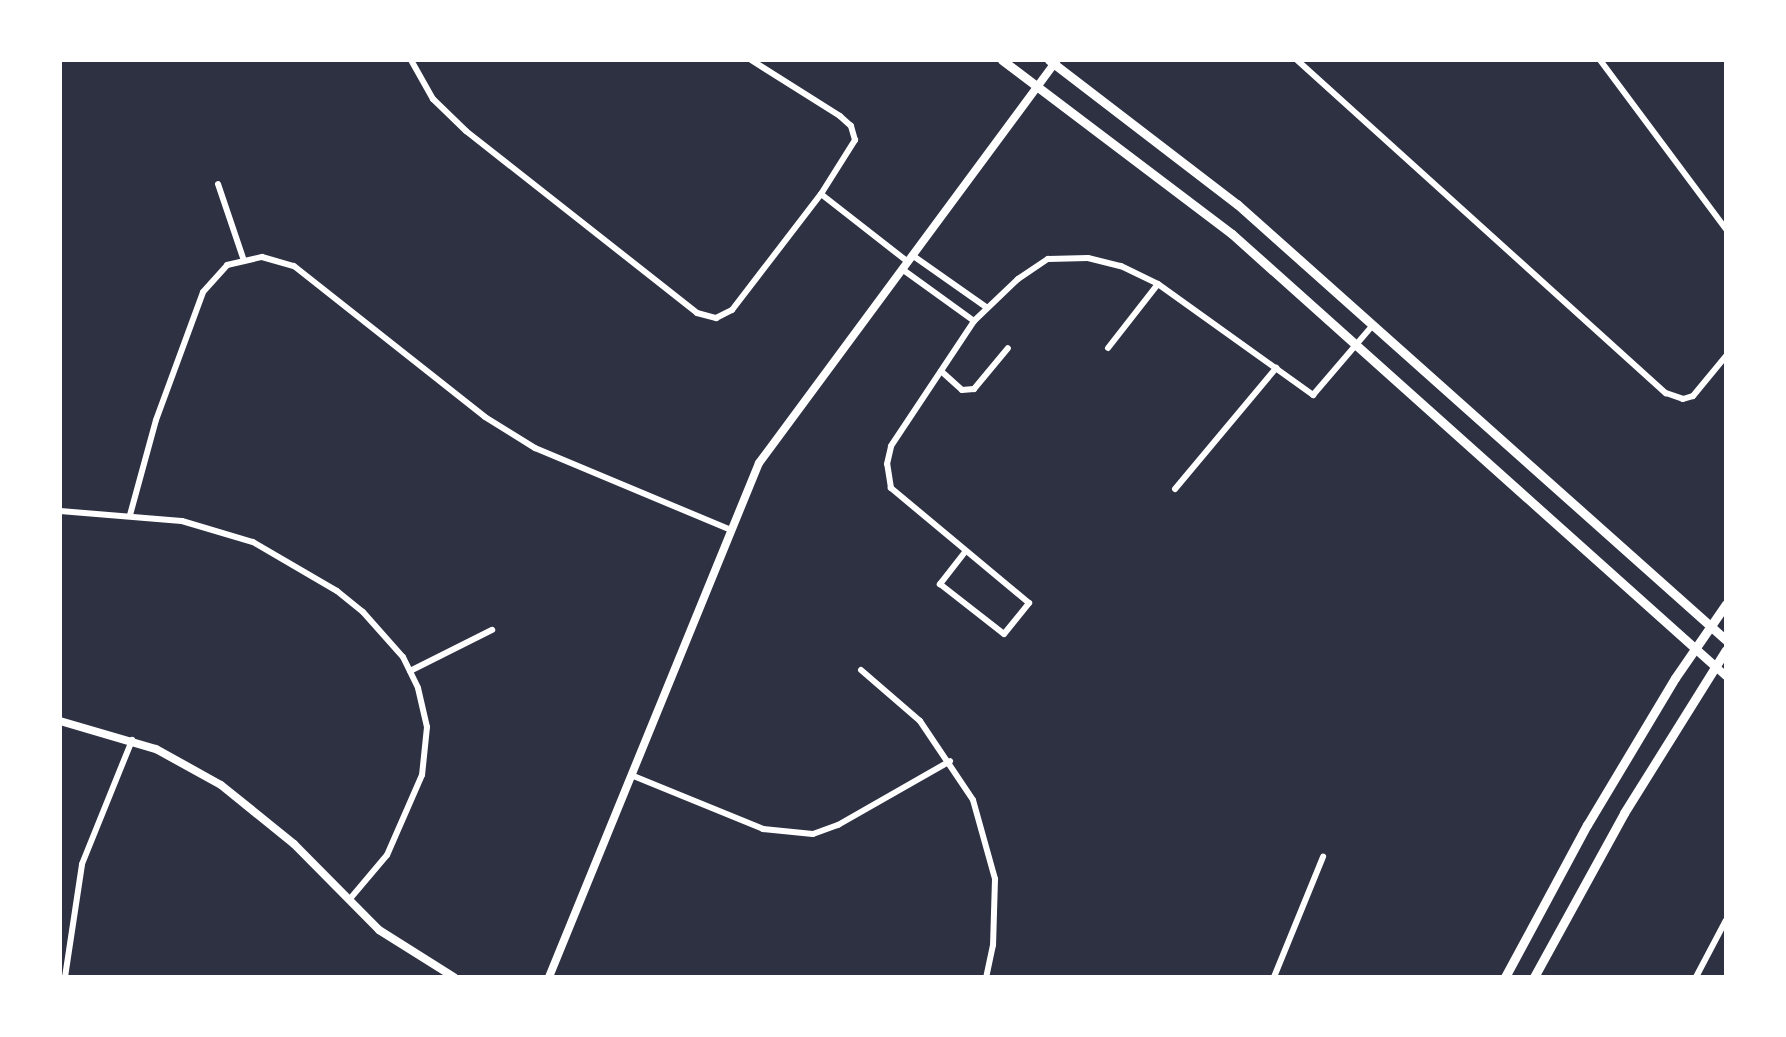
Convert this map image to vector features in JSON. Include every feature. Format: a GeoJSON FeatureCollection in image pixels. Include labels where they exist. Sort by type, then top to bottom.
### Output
{"type":"FeatureCollection","features":[{"type":"Feature","properties":{"kind":"main road"},"geometry":{"type":"LineString","coordinates":[[1002,60],[1232,234],[1716,666]]}},
{"type":"Feature","properties":{"kind":"main road"},"geometry":{"type":"LineString","coordinates":[[1054,61],[1237,204],[1726,640]]}},
{"type":"Feature","properties":{"kind":"main road"},"geometry":{"type":"LineString","coordinates":[[1505,977],[1568,858],[1695,648],[1726,604]]}},
{"type":"Feature","properties":{"kind":"main road"},"geometry":{"type":"LineString","coordinates":[[1534,977],[1624,813],[1726,650]]}},
{"type":"Feature","properties":{"kind":"street"},"geometry":{"type":"LineString","coordinates":[[411,60],[433,100],[466,132],[707,317],[732,310],[853,148],[851,126],[751,60]]}},
{"type":"Feature","properties":{"kind":"street"},"geometry":{"type":"LineString","coordinates":[[1298,60],[1666,393],[1683,399],[1693,396],[1726,356]]}},
{"type":"Feature","properties":{"kind":"street"},"geometry":{"type":"LineString","coordinates":[[1600,60],[1726,229]]}},
{"type":"Feature","properties":{"kind":"street"},"geometry":{"type":"LineString","coordinates":[[549,977],[729,528],[772,443],[1054,61]]}},
{"type":"Feature","properties":{"kind":"street"},"geometry":{"type":"LineString","coordinates":[[218,184],[244,258]]}},
{"type":"Feature","properties":{"kind":"street"},"geometry":{"type":"LineString","coordinates":[[822,194],[974,321]]}},
{"type":"Feature","properties":{"kind":"street"},"geometry":{"type":"LineString","coordinates":[[130,515],[156,420],[203,292],[219,271],[244,258],[274,258],[294,266],[485,416],[535,448],[729,528]]}},
{"type":"Feature","properties":{"kind":"street"},"geometry":{"type":"LineString","coordinates":[[965,552],[940,584],[1004,634],[1029,603],[891,488],[887,464],[891,446],[974,321],[986,307],[1048,259],[1088,258],[1121,266],[1158,284],[1313,395],[1374,324]]}},
{"type":"Feature","properties":{"kind":"street"},"geometry":{"type":"LineString","coordinates":[[907,262],[986,307]]}},
{"type":"Feature","properties":{"kind":"street"},"geometry":{"type":"LineString","coordinates":[[1108,348],[1158,284]]}},
{"type":"Feature","properties":{"kind":"street"},"geometry":{"type":"LineString","coordinates":[[941,371],[962,390],[974,389],[1008,348]]}},
{"type":"Feature","properties":{"kind":"street"},"geometry":{"type":"LineString","coordinates":[[1176,489],[1276,368]]}},
{"type":"Feature","properties":{"kind":"street"},"geometry":{"type":"LineString","coordinates":[[60,511],[130,515],[203,526],[286,558],[363,612],[410,671],[426,727],[422,775],[387,855],[348,901]]}},
{"type":"Feature","properties":{"kind":"street"},"geometry":{"type":"LineString","coordinates":[[410,671],[492,630]]}},
{"type":"Feature","properties":{"kind":"street"},"geometry":{"type":"LineString","coordinates":[[1716,666],[1726,676]]}},
{"type":"Feature","properties":{"kind":"street"},"geometry":{"type":"LineString","coordinates":[[861,670],[920,722],[950,760],[973,800],[992,866],[995,922],[986,977]]}},
{"type":"Feature","properties":{"kind":"street"},"geometry":{"type":"LineString","coordinates":[[60,721],[132,740],[187,764],[240,798],[294,844],[380,930],[454,977]]}},
{"type":"Feature","properties":{"kind":"street"},"geometry":{"type":"LineString","coordinates":[[65,977],[82,864],[132,740]]}},
{"type":"Feature","properties":{"kind":"street"},"geometry":{"type":"LineString","coordinates":[[630,774],[763,829],[812,834],[838,826],[950,760]]}},
{"type":"Feature","properties":{"kind":"street"},"geometry":{"type":"LineString","coordinates":[[1274,977],[1323,857]]}},
{"type":"Feature","properties":{"kind":"street"},"geometry":{"type":"LineString","coordinates":[[1696,977],[1726,920]]}}]}
